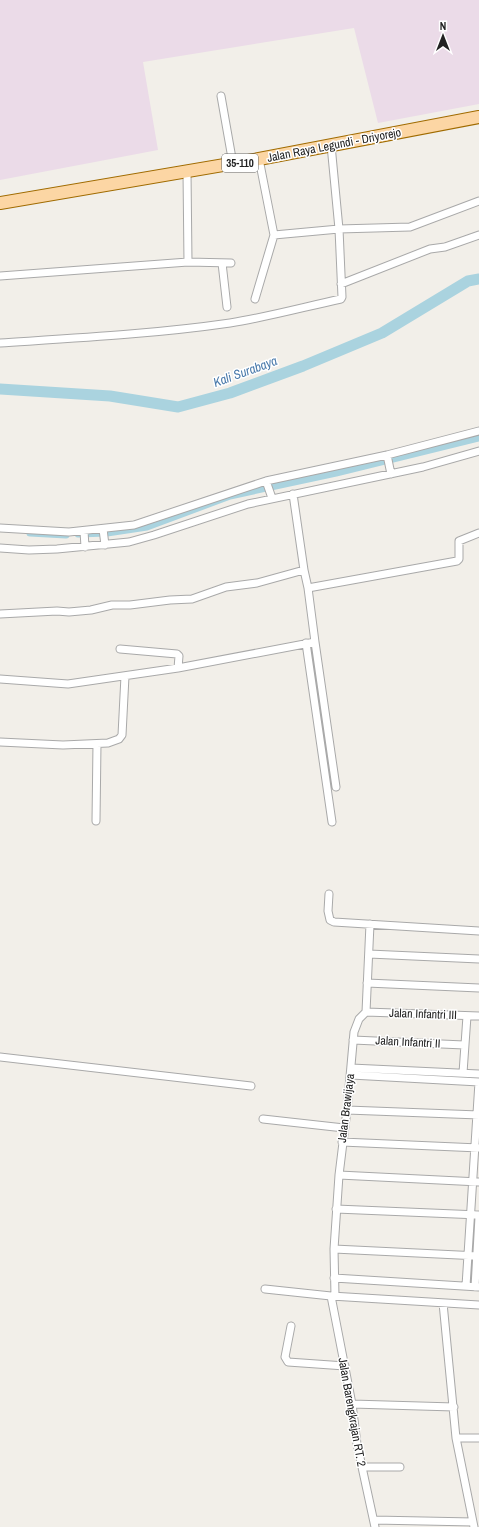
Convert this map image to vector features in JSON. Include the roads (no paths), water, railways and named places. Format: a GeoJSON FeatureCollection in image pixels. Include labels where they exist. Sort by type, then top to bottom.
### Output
{"type":"FeatureCollection","features":[{"type":"Feature","properties":{"kind":"main road","name":"Jalan Raya Legundi - Driyorejo"},"geometry":{"type":"LineString","coordinates":[[0,203],[233,164],[479,117]]}},
{"type":"Feature","properties":{"kind":"street"},"geometry":{"type":"LineString","coordinates":[[221,96],[233,164]]}},
{"type":"Feature","properties":{"kind":"street"},"geometry":{"type":"LineString","coordinates":[[0,343],[116,335],[231,323],[341,299],[338,229],[331,145]]}},
{"type":"Feature","properties":{"kind":"street"},"geometry":{"type":"LineString","coordinates":[[255,299],[274,235],[260,159]]}},
{"type":"Feature","properties":{"kind":"street"},"geometry":{"type":"LineString","coordinates":[[187,172],[188,262]]}},
{"type":"Feature","properties":{"kind":"street"},"geometry":{"type":"LineString","coordinates":[[274,235],[338,229],[410,227],[479,201]]}},
{"type":"Feature","properties":{"kind":"street"},"geometry":{"type":"LineString","coordinates":[[340,284],[423,251],[445,247],[479,235]]}},
{"type":"Feature","properties":{"kind":"street"},"geometry":{"type":"LineString","coordinates":[[0,276],[188,262],[231,263]]}},
{"type":"Feature","properties":{"kind":"street"},"geometry":{"type":"LineString","coordinates":[[222,263],[227,307]]}},
{"type":"Feature","properties":{"kind":"street"},"geometry":{"type":"LineString","coordinates":[[0,528],[84,532],[127,526],[147,521],[179,509],[267,482],[387,456],[479,431]]}},
{"type":"Feature","properties":{"kind":"street"},"geometry":{"type":"LineString","coordinates":[[0,548],[30,550],[85,546],[143,539],[271,495],[293,494],[390,471],[423,467],[479,451]]}},
{"type":"Feature","properties":{"kind":"street"},"geometry":{"type":"LineString","coordinates":[[387,456],[390,471]]}},
{"type":"Feature","properties":{"kind":"street"},"geometry":{"type":"LineString","coordinates":[[267,482],[271,495]]}},
{"type":"Feature","properties":{"kind":"street"},"geometry":{"type":"LineString","coordinates":[[293,494],[336,787]]}},
{"type":"Feature","properties":{"kind":"street"},"geometry":{"type":"LineString","coordinates":[[103,530],[104,543]]}},
{"type":"Feature","properties":{"kind":"street"},"geometry":{"type":"LineString","coordinates":[[84,532],[85,546]]}},
{"type":"Feature","properties":{"kind":"street"},"geometry":{"type":"LineString","coordinates":[[308,588],[457,561],[459,559],[459,541],[479,533]]}},
{"type":"Feature","properties":{"kind":"street"},"geometry":{"type":"LineString","coordinates":[[0,614],[57,611],[69,612],[91,610],[112,605],[130,605],[192,599],[226,587],[257,583],[304,570]]}},
{"type":"Feature","properties":{"kind":"street"},"geometry":{"type":"LineString","coordinates":[[0,679],[68,684],[125,678],[315,642]]}},
{"type":"Feature","properties":{"kind":"street"},"geometry":{"type":"LineString","coordinates":[[306,643],[332,822]]}},
{"type":"Feature","properties":{"kind":"street"},"geometry":{"type":"LineString","coordinates":[[120,649],[177,654],[179,656],[178,668]]}},
{"type":"Feature","properties":{"kind":"street"},"geometry":{"type":"LineString","coordinates":[[0,742],[97,744],[112,742],[122,736],[125,678]]}},
{"type":"Feature","properties":{"kind":"street"},"geometry":{"type":"LineString","coordinates":[[96,821],[97,744]]}},
{"type":"Feature","properties":{"kind":"street"},"geometry":{"type":"LineString","coordinates":[[329,894],[328,911],[330,920],[340,923],[479,931]]}},
{"type":"Feature","properties":{"kind":"street","name":"Jalan Brawijaya"},"geometry":{"type":"LineString","coordinates":[[333,1296],[338,1175],[351,1075],[353,1040],[356,1025],[359,1019],[366,1012],[370,924]]}},
{"type":"Feature","properties":{"kind":"street"},"geometry":{"type":"LineString","coordinates":[[369,954],[479,959]]}},
{"type":"Feature","properties":{"kind":"street"},"geometry":{"type":"LineString","coordinates":[[368,983],[479,988]]}},
{"type":"Feature","properties":{"kind":"street","name":"Jalan Infantri III"},"geometry":{"type":"LineString","coordinates":[[366,1012],[479,1016]]}},
{"type":"Feature","properties":{"kind":"street"},"geometry":{"type":"LineString","coordinates":[[463,1073],[467,1016]]}},
{"type":"Feature","properties":{"kind":"street","name":"Jalan Infantri II"},"geometry":{"type":"LineString","coordinates":[[353,1040],[464,1045]]}},
{"type":"Feature","properties":{"kind":"street"},"geometry":{"type":"LineString","coordinates":[[0,1058],[251,1086]]}},
{"type":"Feature","properties":{"kind":"street"},"geometry":{"type":"LineString","coordinates":[[351,1068],[479,1074]]}},
{"type":"Feature","properties":{"kind":"street"},"geometry":{"type":"LineString","coordinates":[[351,1075],[479,1082],[476,1182],[471,1215],[466,1286]]}},
{"type":"Feature","properties":{"kind":"street"},"geometry":{"type":"LineString","coordinates":[[347,1110],[478,1115]]}},
{"type":"Feature","properties":{"kind":"street"},"geometry":{"type":"LineString","coordinates":[[264,1119],[344,1128]]}},
{"type":"Feature","properties":{"kind":"street"},"geometry":{"type":"LineString","coordinates":[[342,1142],[477,1148]]}},
{"type":"Feature","properties":{"kind":"street"},"geometry":{"type":"LineString","coordinates":[[338,1175],[476,1182]]}},
{"type":"Feature","properties":{"kind":"street"},"geometry":{"type":"LineString","coordinates":[[334,1278],[477,1287],[478,1256],[479,1216],[336,1209]]}},
{"type":"Feature","properties":{"kind":"street"},"geometry":{"type":"LineString","coordinates":[[334,1249],[478,1256]]}},
{"type":"Feature","properties":{"kind":"street"},"geometry":{"type":"LineString","coordinates":[[265,1288],[333,1296],[479,1305]]}},
{"type":"Feature","properties":{"kind":"street","name":"Jalan Barengkrajan RT. 2"},"geometry":{"type":"LineString","coordinates":[[333,1296],[367,1495],[375,1523]]}},
{"type":"Feature","properties":{"kind":"street"},"geometry":{"type":"LineString","coordinates":[[375,1523],[473,1525],[456,1438],[443,1302]]}},
{"type":"Feature","properties":{"kind":"street"},"geometry":{"type":"LineString","coordinates":[[291,1326],[285,1357],[288,1362],[345,1366]]}},
{"type":"Feature","properties":{"kind":"street"},"geometry":{"type":"LineString","coordinates":[[352,1404],[454,1407]]}},
{"type":"Feature","properties":{"kind":"street"},"geometry":{"type":"LineString","coordinates":[[456,1438],[479,1438]]}},
{"type":"Feature","properties":{"kind":"street"},"geometry":{"type":"LineString","coordinates":[[362,1467],[400,1467]]}},
{"type":"Feature","properties":{"kind":"waterway","name":"Kali Surabaya"},"geometry":{"type":"LineString","coordinates":[[0,389],[110,396],[178,407],[230,393],[303,366],[382,333],[468,281],[479,279]]}},
{"type":"Feature","properties":{"kind":"waterway"},"geometry":{"type":"LineString","coordinates":[[78,534],[107,533],[147,527],[230,496],[336,473],[479,438]]}},
{"type":"Feature","properties":{"kind":"waterway"},"geometry":{"type":"LineString","coordinates":[[30,533],[66,535]]}}]}
